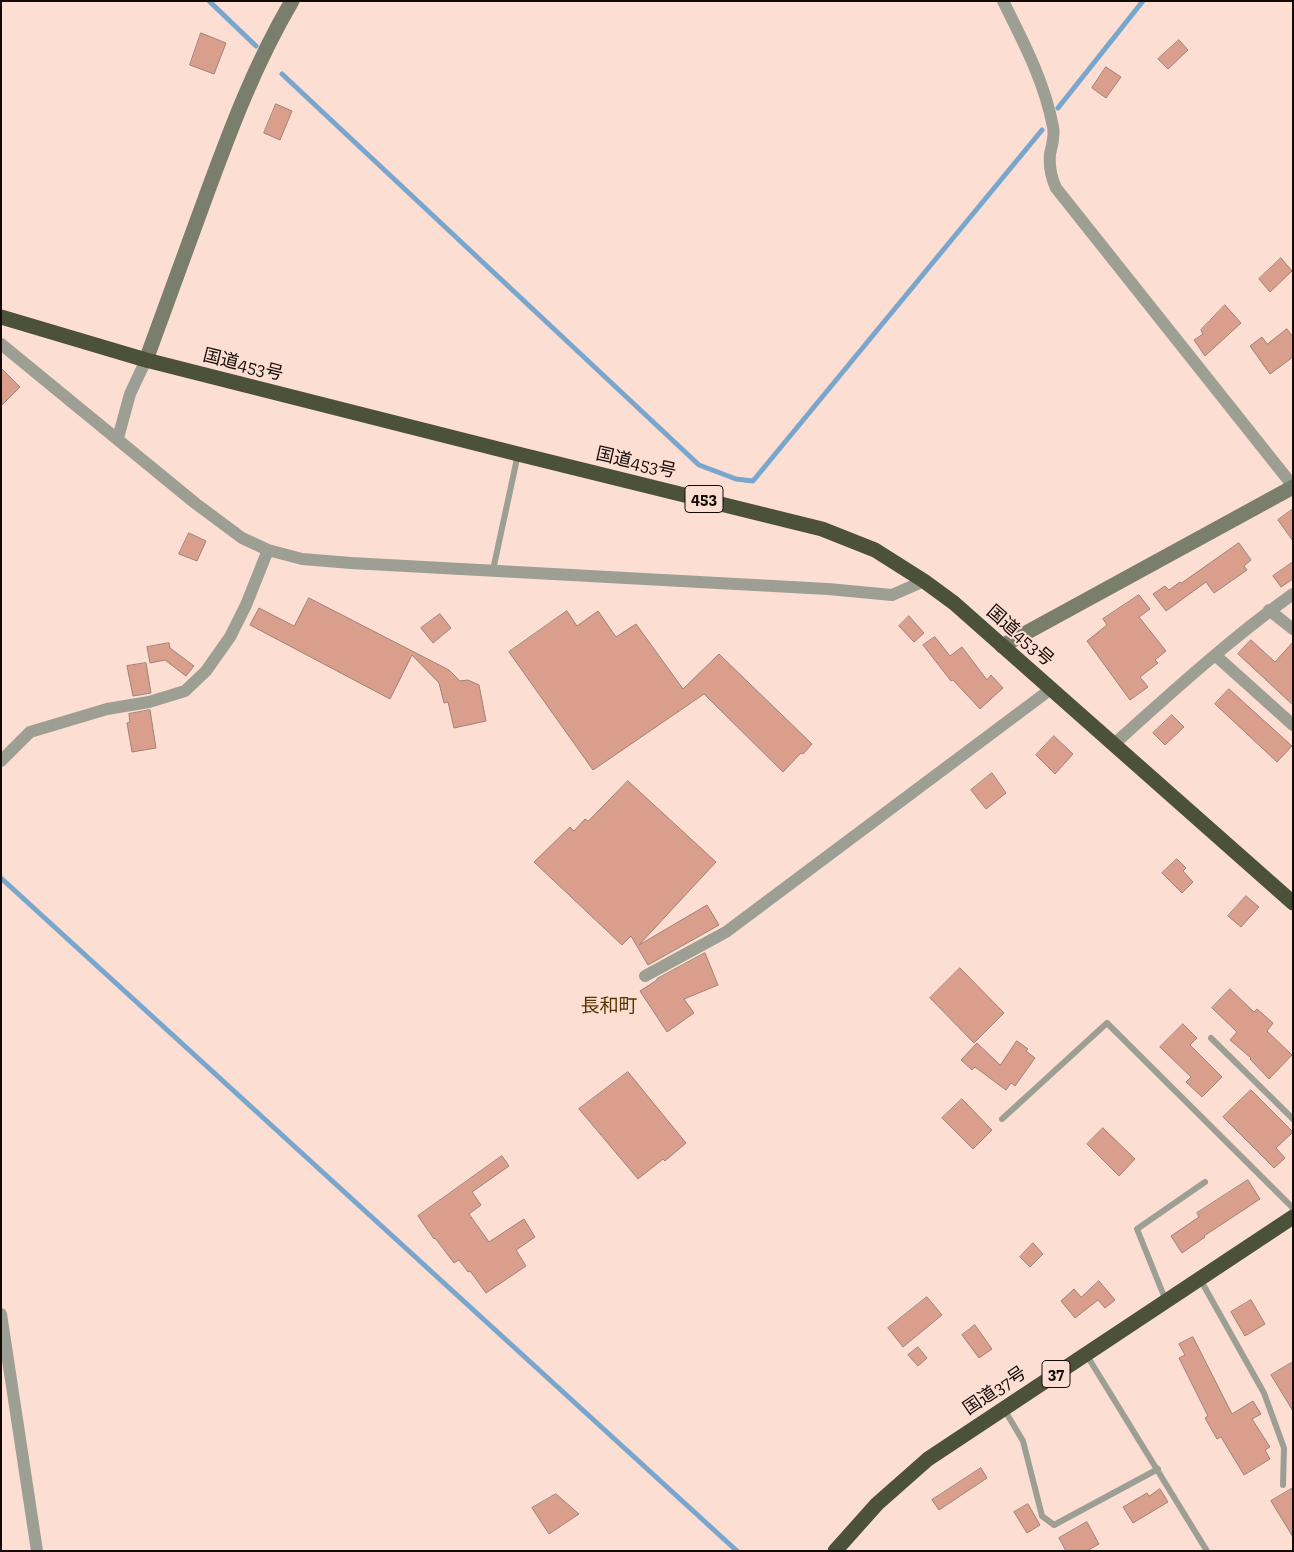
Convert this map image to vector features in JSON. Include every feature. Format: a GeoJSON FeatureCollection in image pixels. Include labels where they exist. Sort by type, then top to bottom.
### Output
{"type":"FeatureCollection","features":[{"type":"Feature","properties":{"kind":"highway","name":"国道453号"},"geometry":{"type":"LineString","coordinates":[[2,320],[146,360],[518,454],[749,509],[822,529],[875,550],[954,603],[1293,904]]}},
{"type":"Feature","properties":{"kind":"highway","name":"国道37号"},"geometry":{"type":"LineString","coordinates":[[835,1551],[877,1504],[928,1459],[1293,1217]]}},
{"type":"Feature","properties":{"kind":"street"},"geometry":{"type":"LineString","coordinates":[[118,438],[130,394],[146,360],[244,97],[267,47],[292,1]]}},
{"type":"Feature","properties":{"kind":"street"},"geometry":{"type":"LineString","coordinates":[[1002,646],[1293,487],[1056,188],[1052,178],[1050,155],[1054,128],[1041,84],[1003,1]]}},
{"type":"Feature","properties":{"kind":"street"},"geometry":{"type":"LineString","coordinates":[[1,344],[195,503],[242,538],[268,550],[302,559],[351,564],[818,588],[892,595],[924,582]]}},
{"type":"Feature","properties":{"kind":"street"},"geometry":{"type":"LineString","coordinates":[[1,761],[30,732],[107,709],[149,702],[185,691],[206,671],[230,637],[268,550]]}},
{"type":"Feature","properties":{"kind":"street"},"geometry":{"type":"LineString","coordinates":[[1114,744],[1174,689],[1270,610],[1293,594]]}},
{"type":"Feature","properties":{"kind":"street"},"geometry":{"type":"LineString","coordinates":[[1270,610],[1293,630]]}},
{"type":"Feature","properties":{"kind":"street"},"geometry":{"type":"LineString","coordinates":[[1215,655],[1293,725]]}},
{"type":"Feature","properties":{"kind":"street"},"geometry":{"type":"LineString","coordinates":[[645,976],[726,932],[1051,689]]}},
{"type":"Feature","properties":{"kind":"street"},"geometry":{"type":"LineString","coordinates":[[1,1314],[37,1551]]}},
{"type":"Feature","properties":{"kind":"lane"},"geometry":{"type":"LineString","coordinates":[[493,570],[518,454]]}},
{"type":"Feature","properties":{"kind":"lane"},"geometry":{"type":"LineString","coordinates":[[1002,1119],[1107,1023],[1293,1208]]}},
{"type":"Feature","properties":{"kind":"lane"},"geometry":{"type":"LineString","coordinates":[[1211,1038],[1293,1119]]}},
{"type":"Feature","properties":{"kind":"lane"},"geometry":{"type":"LineString","coordinates":[[1166,1301],[1137,1229],[1205,1182]]}},
{"type":"Feature","properties":{"kind":"lane"},"geometry":{"type":"LineString","coordinates":[[1200,1278],[1264,1393],[1284,1448],[1283,1485]]}},
{"type":"Feature","properties":{"kind":"lane"},"geometry":{"type":"LineString","coordinates":[[1086,1354],[1207,1551]]}},
{"type":"Feature","properties":{"kind":"lane"},"geometry":{"type":"LineString","coordinates":[[1004,1408],[1023,1441],[1042,1516],[1054,1525],[1158,1470]]}},
{"type":"Feature","properties":{"kind":"building"},"geometry":{"type":"Polygon","coordinates":[[[201,33],[226,43],[214,74],[190,65],[201,33]]]}},
{"type":"Feature","properties":{"kind":"building"},"geometry":{"type":"Polygon","coordinates":[[[1179,40],[1188,50],[1168,69],[1158,59],[1179,40]]]}},
{"type":"Feature","properties":{"kind":"building"},"geometry":{"type":"Polygon","coordinates":[[[1106,67],[1121,77],[1106,98],[1092,88],[1106,67]]]}},
{"type":"Feature","properties":{"kind":"building"},"geometry":{"type":"Polygon","coordinates":[[[276,104],[292,111],[280,140],[264,133],[276,104]]]}},
{"type":"Feature","properties":{"kind":"building"},"geometry":{"type":"Polygon","coordinates":[[[1281,258],[1292,271],[1270,292],[1259,279],[1281,258]]]}},
{"type":"Feature","properties":{"kind":"building"},"geometry":{"type":"Polygon","coordinates":[[[1225,305],[1241,323],[1205,356],[1194,340],[1203,334],[1201,330],[1225,305]]]}},
{"type":"Feature","properties":{"kind":"building"},"geometry":{"type":"Polygon","coordinates":[[[1287,329],[1293,337],[1293,357],[1270,374],[1250,346],[1262,337],[1267,344],[1287,329]]]}},
{"type":"Feature","properties":{"kind":"building"},"geometry":{"type":"Polygon","coordinates":[[[1,368],[20,387],[1,406],[1,368]]]}},
{"type":"Feature","properties":{"kind":"building"},"geometry":{"type":"Polygon","coordinates":[[[1293,509],[1293,541],[1278,520],[1293,509]]]}},
{"type":"Feature","properties":{"kind":"building"},"geometry":{"type":"Polygon","coordinates":[[[189,533],[206,541],[197,561],[179,554],[189,533]]]}},
{"type":"Feature","properties":{"kind":"building"},"geometry":{"type":"Polygon","coordinates":[[[1239,543],[1251,560],[1244,566],[1247,570],[1214,593],[1206,582],[1166,611],[1153,594],[1165,586],[1169,590],[1181,583],[1239,543]]]}},
{"type":"Feature","properties":{"kind":"building"},"geometry":{"type":"Polygon","coordinates":[[[1293,562],[1293,579],[1281,587],[1273,576],[1293,562]]]}},
{"type":"Feature","properties":{"kind":"building"},"geometry":{"type":"Polygon","coordinates":[[[1139,595],[1150,609],[1139,617],[1166,651],[1155,660],[1158,663],[1140,677],[1148,687],[1130,700],[1087,641],[1107,625],[1103,619],[1139,595]]]}},
{"type":"Feature","properties":{"kind":"building"},"geometry":{"type":"Polygon","coordinates":[[[309,598],[449,670],[460,681],[468,680],[479,685],[486,721],[454,728],[448,702],[444,703],[439,683],[412,655],[390,699],[250,625],[259,608],[294,626],[309,598]]]}},
{"type":"Feature","properties":{"kind":"building"},"geometry":{"type":"Polygon","coordinates":[[[567,611],[577,626],[598,611],[616,637],[636,624],[683,689],[719,654],[812,744],[783,772],[704,694],[593,770],[509,652],[567,611]]]}},
{"type":"Feature","properties":{"kind":"building"},"geometry":{"type":"Polygon","coordinates":[[[440,614],[451,628],[433,643],[421,628],[440,614]]]}},
{"type":"Feature","properties":{"kind":"building"},"geometry":{"type":"Polygon","coordinates":[[[909,616],[924,633],[914,642],[899,626],[909,616]]]}},
{"type":"Feature","properties":{"kind":"building"},"geometry":{"type":"Polygon","coordinates":[[[935,637],[950,656],[962,647],[987,680],[991,675],[1003,688],[980,709],[953,680],[951,681],[923,645],[935,637]]]}},
{"type":"Feature","properties":{"kind":"building"},"geometry":{"type":"Polygon","coordinates":[[[1251,640],[1275,662],[1293,642],[1293,705],[1238,654],[1251,640]]]}},
{"type":"Feature","properties":{"kind":"building"},"geometry":{"type":"Polygon","coordinates":[[[169,643],[170,648],[194,666],[186,676],[165,660],[150,663],[147,647],[169,643]]]}},
{"type":"Feature","properties":{"kind":"building"},"geometry":{"type":"Polygon","coordinates":[[[146,663],[151,693],[133,696],[127,666],[146,663]]]}},
{"type":"Feature","properties":{"kind":"building"},"geometry":{"type":"Polygon","coordinates":[[[1229,689],[1292,746],[1277,762],[1215,704],[1229,689]]]}},
{"type":"Feature","properties":{"kind":"building"},"geometry":{"type":"Polygon","coordinates":[[[150,710],[156,748],[132,752],[127,723],[130,722],[129,714],[150,710]]]}},
{"type":"Feature","properties":{"kind":"building"},"geometry":{"type":"Polygon","coordinates":[[[1172,715],[1184,727],[1165,745],[1153,733],[1172,715]]]}},
{"type":"Feature","properties":{"kind":"building"},"geometry":{"type":"Polygon","coordinates":[[[1054,736],[1073,754],[1055,774],[1036,755],[1054,736]]]}},
{"type":"Feature","properties":{"kind":"building"},"geometry":{"type":"Polygon","coordinates":[[[992,773],[1006,793],[986,809],[971,790],[992,773]]]}},
{"type":"Feature","properties":{"kind":"building"},"geometry":{"type":"Polygon","coordinates":[[[628,781],[716,862],[639,945],[707,905],[719,925],[648,965],[631,936],[622,945],[534,862],[570,827],[574,831],[585,819],[588,821],[628,781]]]}},
{"type":"Feature","properties":{"kind":"building"},"geometry":{"type":"Polygon","coordinates":[[[1177,859],[1186,868],[1183,871],[1193,882],[1182,893],[1162,873],[1177,859]]]}},
{"type":"Feature","properties":{"kind":"building"},"geometry":{"type":"Polygon","coordinates":[[[1246,896],[1259,907],[1241,927],[1228,916],[1246,896]]]}},
{"type":"Feature","properties":{"kind":"building"},"geometry":{"type":"Polygon","coordinates":[[[705,953],[718,985],[684,999],[694,1013],[667,1032],[640,991],[657,979],[705,953]]]}},
{"type":"Feature","properties":{"kind":"building"},"geometry":{"type":"Polygon","coordinates":[[[960,968],[1004,1013],[974,1043],[930,998],[960,968]]]}},
{"type":"Feature","properties":{"kind":"building"},"geometry":{"type":"Polygon","coordinates":[[[1230,989],[1254,1012],[1257,1009],[1273,1023],[1267,1031],[1292,1055],[1269,1079],[1251,1058],[1230,1040],[1237,1032],[1212,1008],[1230,989]]]}},
{"type":"Feature","properties":{"kind":"building"},"geometry":{"type":"Polygon","coordinates":[[[1183,1024],[1197,1038],[1190,1045],[1222,1077],[1202,1097],[1186,1082],[1191,1077],[1160,1047],[1183,1024]]]}},
{"type":"Feature","properties":{"kind":"building"},"geometry":{"type":"Polygon","coordinates":[[[1017,1041],[1028,1049],[1026,1051],[1035,1058],[1015,1086],[1011,1083],[1006,1090],[975,1067],[972,1070],[961,1060],[977,1043],[1000,1065],[1017,1041]]]}},
{"type":"Feature","properties":{"kind":"building"},"geometry":{"type":"Polygon","coordinates":[[[628,1072],[686,1143],[665,1161],[663,1159],[638,1179],[579,1109],[628,1072]]]}},
{"type":"Feature","properties":{"kind":"building"},"geometry":{"type":"Polygon","coordinates":[[[1251,1090],[1293,1132],[1276,1148],[1285,1158],[1274,1168],[1223,1117],[1251,1090]]]}},
{"type":"Feature","properties":{"kind":"building"},"geometry":{"type":"Polygon","coordinates":[[[962,1099],[992,1130],[973,1149],[942,1118],[962,1099]]]}},
{"type":"Feature","properties":{"kind":"building"},"geometry":{"type":"Polygon","coordinates":[[[1103,1128],[1135,1159],[1119,1176],[1087,1144],[1103,1128]]]}},
{"type":"Feature","properties":{"kind":"building"},"geometry":{"type":"Polygon","coordinates":[[[502,1156],[509,1166],[472,1192],[481,1205],[469,1214],[489,1242],[524,1219],[535,1237],[516,1250],[526,1266],[486,1293],[470,1271],[468,1272],[459,1260],[454,1263],[418,1216],[502,1156]]]}},
{"type":"Feature","properties":{"kind":"building"},"geometry":{"type":"Polygon","coordinates":[[[1248,1180],[1260,1199],[1182,1253],[1171,1236],[1199,1217],[1197,1213],[1248,1180]]]}},
{"type":"Feature","properties":{"kind":"building"},"geometry":{"type":"Polygon","coordinates":[[[1033,1243],[1043,1254],[1030,1267],[1020,1257],[1033,1243]]]}},
{"type":"Feature","properties":{"kind":"building"},"geometry":{"type":"Polygon","coordinates":[[[1099,1281],[1115,1300],[1105,1308],[1098,1300],[1075,1318],[1061,1301],[1074,1289],[1081,1297],[1099,1281]]]}},
{"type":"Feature","properties":{"kind":"building"},"geometry":{"type":"Polygon","coordinates":[[[927,1297],[942,1315],[903,1347],[888,1328],[927,1297]]]}},
{"type":"Feature","properties":{"kind":"building"},"geometry":{"type":"Polygon","coordinates":[[[1251,1300],[1265,1324],[1245,1336],[1231,1312],[1251,1300]]]}},
{"type":"Feature","properties":{"kind":"building"},"geometry":{"type":"Polygon","coordinates":[[[975,1325],[992,1349],[979,1358],[962,1335],[975,1325]]]}},
{"type":"Feature","properties":{"kind":"building"},"geometry":{"type":"Polygon","coordinates":[[[1193,1337],[1232,1414],[1253,1401],[1261,1414],[1252,1419],[1270,1447],[1265,1450],[1270,1459],[1244,1475],[1221,1437],[1217,1439],[1205,1418],[1208,1416],[1179,1358],[1185,1355],[1179,1344],[1193,1337]]]}},
{"type":"Feature","properties":{"kind":"building"},"geometry":{"type":"Polygon","coordinates":[[[918,1347],[927,1358],[918,1366],[908,1355],[918,1347]]]}},
{"type":"Feature","properties":{"kind":"building"},"geometry":{"type":"Polygon","coordinates":[[[1293,1362],[1293,1411],[1271,1375],[1293,1362]]]}},
{"type":"Feature","properties":{"kind":"building"},"geometry":{"type":"Polygon","coordinates":[[[981,1468],[987,1478],[939,1510],[932,1500],[981,1468]]]}},
{"type":"Feature","properties":{"kind":"building"},"geometry":{"type":"Polygon","coordinates":[[[1293,1488],[1293,1537],[1271,1501],[1293,1488]]]}},
{"type":"Feature","properties":{"kind":"building"},"geometry":{"type":"Polygon","coordinates":[[[1160,1489],[1168,1502],[1133,1523],[1123,1507],[1147,1493],[1149,1496],[1160,1489]]]}},
{"type":"Feature","properties":{"kind":"building"},"geometry":{"type":"Polygon","coordinates":[[[556,1494],[579,1514],[549,1534],[532,1508],[556,1494]]]}},
{"type":"Feature","properties":{"kind":"building"},"geometry":{"type":"Polygon","coordinates":[[[1028,1504],[1040,1525],[1027,1533],[1014,1512],[1028,1504]]]}},
{"type":"Feature","properties":{"kind":"building"},"geometry":{"type":"Polygon","coordinates":[[[1087,1522],[1099,1544],[1087,1551],[1066,1551],[1059,1538],[1087,1522]]]}},
{"type":"Feature","properties":{"kind":"waterway"},"geometry":{"type":"LineString","coordinates":[[209,1],[256,46]]}},
{"type":"Feature","properties":{"kind":"waterway"},"geometry":{"type":"LineString","coordinates":[[1058,108],[1143,1]]}},
{"type":"Feature","properties":{"kind":"waterway"},"geometry":{"type":"LineString","coordinates":[[282,74],[699,465],[736,479],[753,481],[1042,130]]}},
{"type":"Feature","properties":{"kind":"waterway"},"geometry":{"type":"LineString","coordinates":[[1,878],[737,1551]]}},
{"type":"Feature","properties":{"kind":"district","name":"長和町"},"geometry":{"type":"Point","coordinates":[609,1007]}}]}
